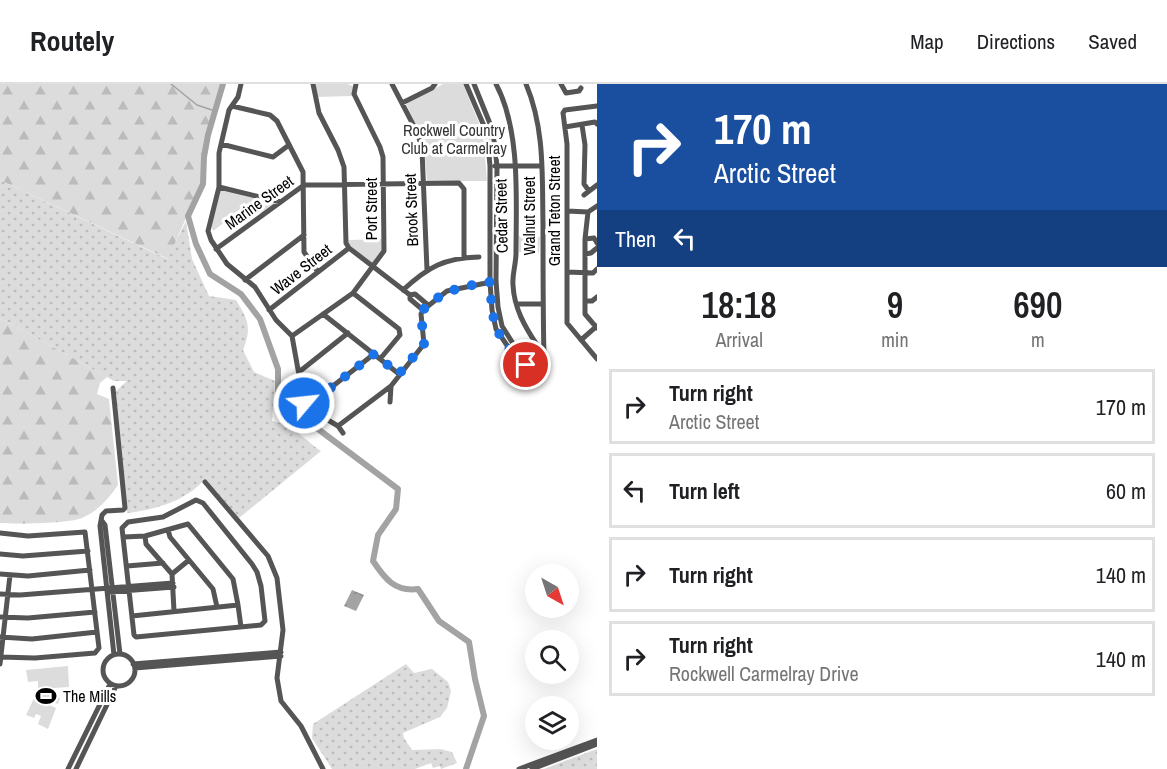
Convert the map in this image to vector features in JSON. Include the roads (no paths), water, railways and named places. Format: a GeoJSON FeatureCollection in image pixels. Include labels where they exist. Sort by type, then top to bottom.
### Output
{"type":"FeatureCollection","features":[{"type":"Feature","properties":{"kind":"street"},"geometry":{"type":"LineString","coordinates":[[241,84],[232,106],[219,153],[219,187],[209,224],[211,240],[227,264],[255,287],[269,310],[292,336],[306,407],[338,426],[344,434]]}},
{"type":"Feature","properties":{"kind":"street"},"geometry":{"type":"LineString","coordinates":[[312,84],[319,113],[344,167],[346,243],[349,249],[410,295],[410,299],[423,310]]}},
{"type":"Feature","properties":{"kind":"street","name":"Port Street"},"geometry":{"type":"LineString","coordinates":[[292,336],[352,293],[384,251],[384,165],[381,147],[354,94],[356,84]]}},
{"type":"Feature","properties":{"kind":"street","name":"Brook Street"},"geometry":{"type":"LineString","coordinates":[[392,84],[418,134],[422,150],[427,270]]}},
{"type":"Feature","properties":{"kind":"street"},"geometry":{"type":"LineString","coordinates":[[466,84],[486,133],[494,166]]}},
{"type":"Feature","properties":{"kind":"street"},"geometry":{"type":"LineString","coordinates":[[338,426],[391,386],[424,344],[421,314],[428,305],[455,288],[493,282],[493,131],[474,84]]}},
{"type":"Feature","properties":{"kind":"street","name":"Cedar Street"},"geometry":{"type":"LineString","coordinates":[[496,84],[508,113],[514,166],[516,251],[513,284],[516,304],[525,327],[537,345]]}},
{"type":"Feature","properties":{"kind":"street","name":"Walnut Street"},"geometry":{"type":"LineString","coordinates":[[493,282],[502,326],[528,367],[544,357],[544,350],[542,166],[539,129],[533,100],[526,84]]}},
{"type":"Feature","properties":{"kind":"street"},"geometry":{"type":"LineString","coordinates":[[561,84],[566,93],[583,88]]}},
{"type":"Feature","properties":{"kind":"street"},"geometry":{"type":"LineString","coordinates":[[402,103],[435,85]]}},
{"type":"Feature","properties":{"kind":"street"},"geometry":{"type":"LineString","coordinates":[[232,106],[274,118],[290,145],[303,172],[304,252],[318,272]]}},
{"type":"Feature","properties":{"kind":"street"},"geometry":{"type":"LineString","coordinates":[[597,106],[565,110],[563,113],[565,127],[597,124]]}},
{"type":"Feature","properties":{"kind":"street"},"geometry":{"type":"LineString","coordinates":[[582,124],[585,145],[584,184],[587,193],[597,185]]}},
{"type":"Feature","properties":{"kind":"street","name":"Grand Teton Street"},"geometry":{"type":"LineString","coordinates":[[565,127],[567,144],[567,323],[597,359]]}},
{"type":"Feature","properties":{"kind":"street"},"geometry":{"type":"LineString","coordinates":[[221,144],[273,157],[290,145]]}},
{"type":"Feature","properties":{"kind":"street"},"geometry":{"type":"LineString","coordinates":[[494,166],[542,166]]}},
{"type":"Feature","properties":{"kind":"street","name":"Marine Street"},"geometry":{"type":"LineString","coordinates":[[216,249],[304,185],[459,183],[463,186],[464,258]]}},
{"type":"Feature","properties":{"kind":"street"},"geometry":{"type":"LineString","coordinates":[[219,187],[281,202]]}},
{"type":"Feature","properties":{"kind":"street"},"geometry":{"type":"LineString","coordinates":[[567,212],[588,212],[597,206]]}},
{"type":"Feature","properties":{"kind":"street"},"geometry":{"type":"LineString","coordinates":[[581,340],[597,327],[585,314],[585,239],[588,212]]}},
{"type":"Feature","properties":{"kind":"street"},"geometry":{"type":"LineString","coordinates":[[245,280],[304,235]]}},
{"type":"Feature","properties":{"kind":"street"},"geometry":{"type":"LineString","coordinates":[[585,239],[594,238],[597,243]]}},
{"type":"Feature","properties":{"kind":"street"},"geometry":{"type":"LineString","coordinates":[[585,254],[597,248]]}},
{"type":"Feature","properties":{"kind":"street","name":"Wave Street"},"geometry":{"type":"LineString","coordinates":[[269,310],[349,249]]}},
{"type":"Feature","properties":{"kind":"street"},"geometry":{"type":"LineString","coordinates":[[404,290],[427,270],[464,258],[479,257]]}},
{"type":"Feature","properties":{"kind":"street"},"geometry":{"type":"LineString","coordinates":[[567,272],[593,273],[597,269]]}},
{"type":"Feature","properties":{"kind":"street"},"geometry":{"type":"LineString","coordinates":[[352,293],[399,329],[400,335],[380,359]]}},
{"type":"Feature","properties":{"kind":"street"},"geometry":{"type":"LineString","coordinates":[[410,295],[415,294],[428,305]]}},
{"type":"Feature","properties":{"kind":"street"},"geometry":{"type":"LineString","coordinates":[[585,301],[592,301],[597,297]]}},
{"type":"Feature","properties":{"kind":"street"},"geometry":{"type":"LineString","coordinates":[[516,304],[543,304]]}},
{"type":"Feature","properties":{"kind":"street"},"geometry":{"type":"LineString","coordinates":[[323,314],[399,374]]}},
{"type":"Feature","properties":{"kind":"street"},"geometry":{"type":"LineString","coordinates":[[299,372],[348,333]]}},
{"type":"Feature","properties":{"kind":"street"},"geometry":{"type":"LineString","coordinates":[[306,407],[374,354]]}},
{"type":"Feature","properties":{"kind":"street"},"geometry":{"type":"LineString","coordinates":[[390,402],[391,386]]}},
{"type":"Feature","properties":{"kind":"street"},"geometry":{"type":"LineString","coordinates":[[113,388],[125,508],[106,511],[102,516],[100,526],[117,654]]}},
{"type":"Feature","properties":{"kind":"street"},"geometry":{"type":"LineString","coordinates":[[205,482],[268,556],[277,578],[283,630],[277,678],[280,701],[301,726],[323,769]]}},
{"type":"Feature","properties":{"kind":"street"},"geometry":{"type":"LineString","coordinates":[[196,500],[200,501],[252,564],[260,580],[265,621],[261,625],[136,637],[127,566],[122,528],[128,522],[163,517],[196,500]]}},
{"type":"Feature","properties":{"kind":"street"},"geometry":{"type":"LineString","coordinates":[[123,537],[145,536],[188,524],[233,579],[241,627]]}},
{"type":"Feature","properties":{"kind":"street"},"geometry":{"type":"LineString","coordinates":[[168,530],[170,537],[213,589],[217,608]]}},
{"type":"Feature","properties":{"kind":"street"},"geometry":{"type":"LineString","coordinates":[[0,533],[28,536],[81,531],[87,535],[99,648],[95,652],[35,658],[0,657]]}},
{"type":"Feature","properties":{"kind":"street"},"geometry":{"type":"LineString","coordinates":[[145,536],[147,544],[172,574],[174,611]]}},
{"type":"Feature","properties":{"kind":"street"},"geometry":{"type":"LineString","coordinates":[[0,554],[23,556],[88,550]]}},
{"type":"Feature","properties":{"kind":"street"},"geometry":{"type":"LineString","coordinates":[[172,574],[189,560]]}},
{"type":"Feature","properties":{"kind":"street"},"geometry":{"type":"LineString","coordinates":[[127,566],[163,563]]}},
{"type":"Feature","properties":{"kind":"street"},"geometry":{"type":"LineString","coordinates":[[0,574],[28,576],[90,570]]}},
{"type":"Feature","properties":{"kind":"street"},"geometry":{"type":"LineString","coordinates":[[0,664],[3,617],[10,575]]}},
{"type":"Feature","properties":{"kind":"street"},"geometry":{"type":"LineString","coordinates":[[0,594],[173,585]]}},
{"type":"Feature","properties":{"kind":"street"},"geometry":{"type":"LineString","coordinates":[[132,616],[238,605]]}},
{"type":"Feature","properties":{"kind":"street"},"geometry":{"type":"LineString","coordinates":[[3,617],[28,618],[95,612]]}},
{"type":"Feature","properties":{"kind":"street"},"geometry":{"type":"LineString","coordinates":[[1,637],[32,639],[97,632]]}},
{"type":"Feature","properties":{"kind":"street"},"geometry":{"type":"LineString","coordinates":[[117,654],[125,655],[134,666],[134,674],[128,683],[113,685],[105,680],[102,668],[108,657],[117,654]]}},
{"type":"Feature","properties":{"kind":"street"},"geometry":{"type":"LineString","coordinates":[[134,666],[281,654]]}},
{"type":"Feature","properties":{"kind":"street"},"geometry":{"type":"LineString","coordinates":[[68,769],[88,736],[113,685]]}},
{"type":"Feature","properties":{"kind":"street"},"geometry":{"type":"LineString","coordinates":[[76,769],[88,736]]}},
{"type":"Feature","properties":{"kind":"street"},"geometry":{"type":"LineString","coordinates":[[519,769],[597,742]]}},
{"type":"Feature","properties":{"kind":"street"},"geometry":{"type":"LineString","coordinates":[[532,769],[597,742]]}},
{"type":"Feature","properties":{"kind":"water"},"geometry":{"type":"Polygon","coordinates":[[[352,590],[364,595],[356,611],[344,606],[352,590]]]}},
{"type":"Feature","properties":{"kind":"waterway"},"geometry":{"type":"LineString","coordinates":[[171,84],[197,105],[215,111]]}},
{"type":"Feature","properties":{"kind":"waterway"},"geometry":{"type":"LineString","coordinates":[[223,84],[208,135],[203,184],[188,216],[196,244],[210,274],[241,294],[260,319],[278,369],[278,406],[298,414],[398,489],[396,509],[378,535],[373,561],[391,583],[403,588],[418,589],[439,621],[469,642],[484,716],[466,769]]}},
{"type":"Feature","properties":{"kind":"place","name":"The Mills"},"geometry":{"type":"Point","coordinates":[46,696]}},
{"type":"Feature","properties":{"kind":"park label","name":"Rockwell Country Club at Carmelray"},"geometry":{"type":"Point","coordinates":[454,139]}}]}
